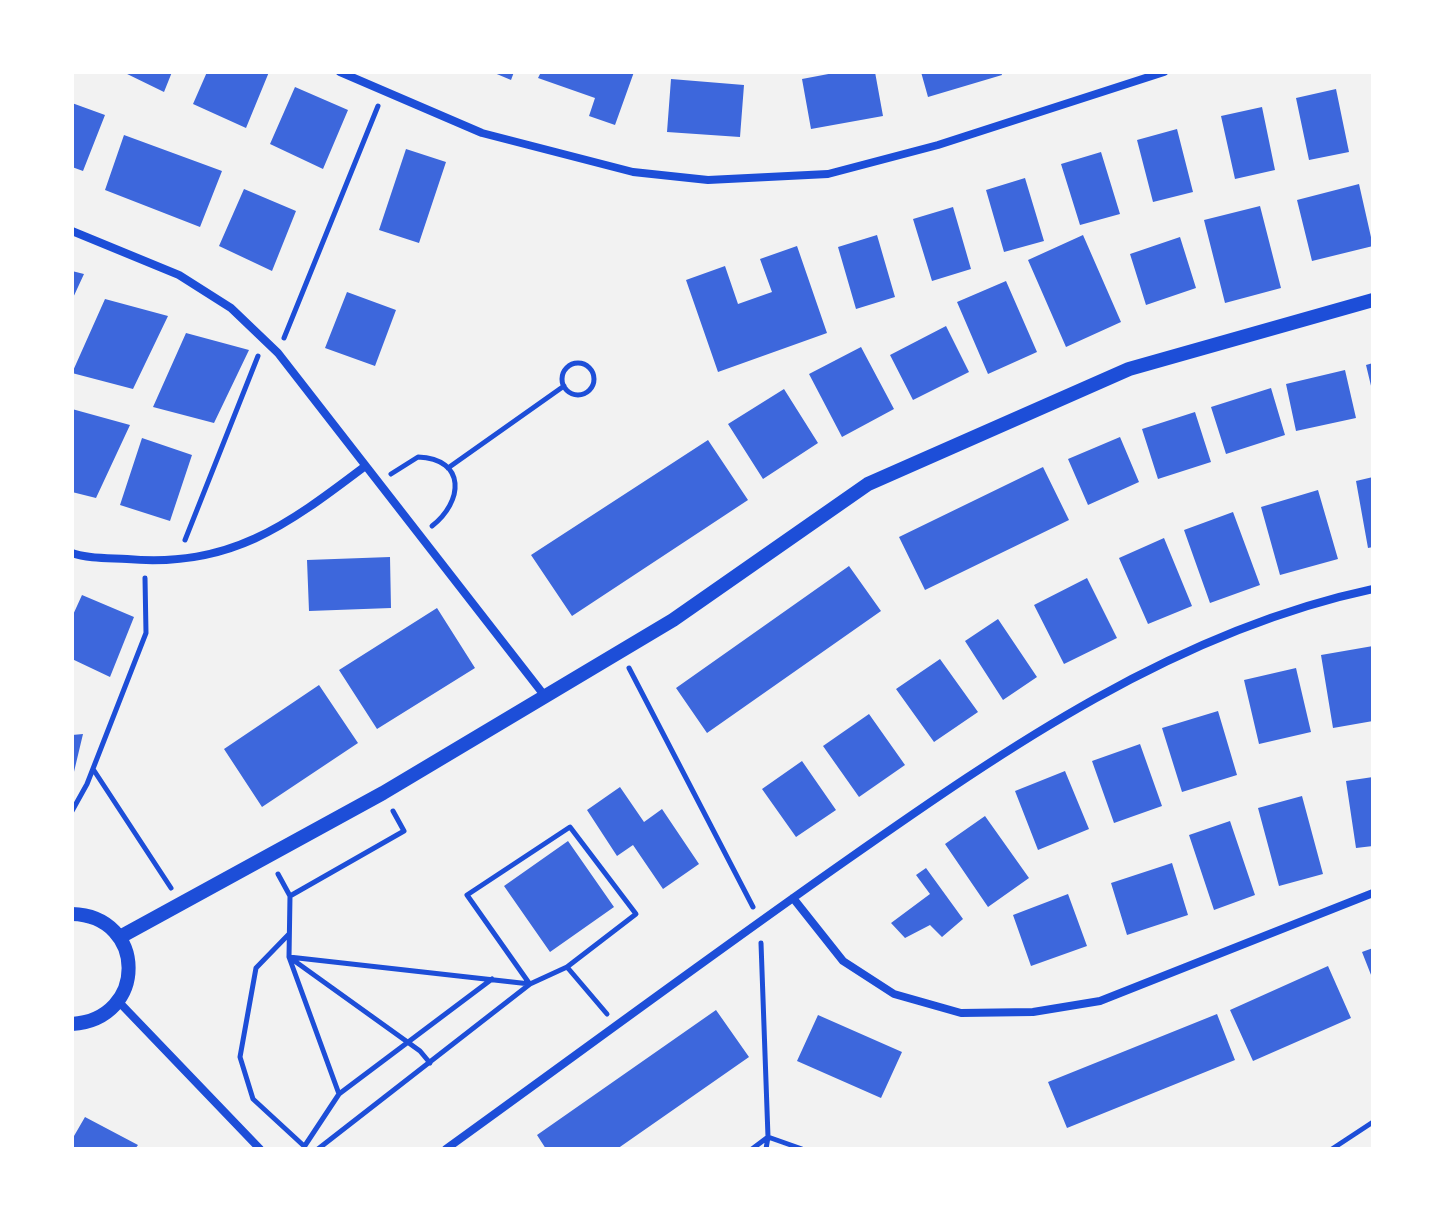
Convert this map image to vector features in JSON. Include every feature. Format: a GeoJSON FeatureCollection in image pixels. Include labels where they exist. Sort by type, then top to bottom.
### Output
{"type":"FeatureCollection","features":[{"type":"Feature","properties":{"kind":"street"},"geometry":{"type":"LineString","coordinates":[[340,72],[482,133],[633,172],[708,180],[828,174],[938,145],[1164,72]]}},
{"type":"Feature","properties":{"kind":"street"},"geometry":{"type":"LineString","coordinates":[[72,231],[179,275],[231,308],[278,353],[544,695]]}},
{"type":"Feature","properties":{"kind":"street"},"geometry":{"type":"LineString","coordinates":[[120,937],[383,793],[673,620],[868,484],[1129,369],[1373,300]]}},
{"type":"Feature","properties":{"kind":"street"},"geometry":{"type":"LineString","coordinates":[[72,553],[144,561],[203,557],[261,539],[313,506],[364,467]]}},
{"type":"Feature","properties":{"kind":"street"},"geometry":{"type":"LineString","coordinates":[[446,1149],[971,773],[1084,704],[1212,639],[1373,589]]}},
{"type":"Feature","properties":{"kind":"street"},"geometry":{"type":"LineString","coordinates":[[793,898],[843,961],[894,994],[961,1013],[1033,1012],[1100,1001],[1373,893]]}},
{"type":"Feature","properties":{"kind":"street"},"geometry":{"type":"LineString","coordinates":[[72,914],[100,920],[120,937],[129,969],[126,986],[118,1001],[98,1018],[72,1024]]}},
{"type":"Feature","properties":{"kind":"street"},"geometry":{"type":"LineString","coordinates":[[118,1001],[260,1149]]}},
{"type":"Feature","properties":{"kind":"path"},"geometry":{"type":"LineString","coordinates":[[278,353],[384,91]]}},
{"type":"Feature","properties":{"kind":"path"},"geometry":{"type":"LineString","coordinates":[[178,559],[264,340]]}},
{"type":"Feature","properties":{"kind":"path"},"geometry":{"type":"LineString","coordinates":[[581,364],[593,373],[594,383],[584,394],[574,394],[564,386],[563,374],[570,366],[581,364]]}},
{"type":"Feature","properties":{"kind":"path"},"geometry":{"type":"LineString","coordinates":[[448,468],[564,386]]}},
{"type":"Feature","properties":{"kind":"path"},"geometry":{"type":"LineString","coordinates":[[378,484],[418,457],[440,461],[448,468],[456,488],[455,499],[444,517],[419,536]]}},
{"type":"Feature","properties":{"kind":"path"},"geometry":{"type":"LineString","coordinates":[[72,811],[93,768],[146,633],[144,561]]}},
{"type":"Feature","properties":{"kind":"path"},"geometry":{"type":"LineString","coordinates":[[620,650],[761,921],[766,1149]]}},
{"type":"Feature","properties":{"kind":"path"},"geometry":{"type":"LineString","coordinates":[[93,768],[181,903]]}},
{"type":"Feature","properties":{"kind":"path"},"geometry":{"type":"LineString","coordinates":[[318,1149],[530,984],[567,967],[636,914],[570,827],[467,895],[530,984]]}},
{"type":"Feature","properties":{"kind":"path"},"geometry":{"type":"LineString","coordinates":[[339,1094],[289,957],[290,896],[404,831]]}},
{"type":"Feature","properties":{"kind":"path"},"geometry":{"type":"LineString","coordinates":[[289,934],[256,968],[240,1057],[253,1099],[303,1148],[339,1094],[492,979]]}},
{"type":"Feature","properties":{"kind":"path"},"geometry":{"type":"LineString","coordinates":[[289,957],[530,984]]}},
{"type":"Feature","properties":{"kind":"path"},"geometry":{"type":"LineString","coordinates":[[289,957],[408,1042],[430,1063]]}},
{"type":"Feature","properties":{"kind":"path"},"geometry":{"type":"LineString","coordinates":[[567,967],[617,1026]]}},
{"type":"Feature","properties":{"kind":"path"},"geometry":{"type":"LineString","coordinates":[[1332,1149],[1373,1122]]}},
{"type":"Feature","properties":{"kind":"path"},"geometry":{"type":"LineString","coordinates":[[752,1149],[768,1137]]}},
{"type":"Feature","properties":{"kind":"path"},"geometry":{"type":"LineString","coordinates":[[768,1137],[802,1149]]}},
{"type":"Feature","properties":{"kind":"building"},"geometry":{"type":"Polygon","coordinates":[[[123,72],[172,72],[164,92],[123,72]]]}},
{"type":"Feature","properties":{"kind":"building"},"geometry":{"type":"Polygon","coordinates":[[[207,72],[269,72],[246,128],[193,104],[207,72]]]}},
{"type":"Feature","properties":{"kind":"building"},"geometry":{"type":"Polygon","coordinates":[[[492,72],[514,72],[511,80],[492,72]]]}},
{"type":"Feature","properties":{"kind":"building"},"geometry":{"type":"Polygon","coordinates":[[[541,72],[634,72],[615,125],[589,116],[595,98],[538,78],[541,72]]]}},
{"type":"Feature","properties":{"kind":"building"},"geometry":{"type":"Polygon","coordinates":[[[839,72],[875,72],[883,116],[811,129],[802,79],[839,72]]]}},
{"type":"Feature","properties":{"kind":"building"},"geometry":{"type":"Polygon","coordinates":[[[921,72],[1001,72],[1002,75],[928,97],[921,72]]]}},
{"type":"Feature","properties":{"kind":"building"},"geometry":{"type":"Polygon","coordinates":[[[671,79],[744,85],[740,137],[667,132],[671,79]]]}},
{"type":"Feature","properties":{"kind":"building"},"geometry":{"type":"Polygon","coordinates":[[[295,87],[348,110],[323,169],[270,144],[295,87]]]}},
{"type":"Feature","properties":{"kind":"building"},"geometry":{"type":"Polygon","coordinates":[[[1336,89],[1349,152],[1309,160],[1296,98],[1336,89]]]}},
{"type":"Feature","properties":{"kind":"building"},"geometry":{"type":"Polygon","coordinates":[[[72,103],[105,115],[83,171],[72,167],[72,103]]]}},
{"type":"Feature","properties":{"kind":"building"},"geometry":{"type":"Polygon","coordinates":[[[1262,107],[1275,170],[1235,179],[1221,116],[1262,107]]]}},
{"type":"Feature","properties":{"kind":"building"},"geometry":{"type":"Polygon","coordinates":[[[1177,129],[1193,192],[1153,202],[1137,140],[1177,129]]]}},
{"type":"Feature","properties":{"kind":"building"},"geometry":{"type":"Polygon","coordinates":[[[124,135],[222,171],[200,227],[105,190],[124,135]]]}},
{"type":"Feature","properties":{"kind":"building"},"geometry":{"type":"Polygon","coordinates":[[[406,149],[446,162],[419,243],[379,230],[406,149]]]}},
{"type":"Feature","properties":{"kind":"building"},"geometry":{"type":"Polygon","coordinates":[[[1101,152],[1120,214],[1080,225],[1061,164],[1101,152]]]}},
{"type":"Feature","properties":{"kind":"building"},"geometry":{"type":"Polygon","coordinates":[[[1025,178],[1044,241],[1004,252],[986,190],[1025,178]]]}},
{"type":"Feature","properties":{"kind":"building"},"geometry":{"type":"Polygon","coordinates":[[[1359,184],[1373,246],[1312,261],[1297,200],[1359,184]]]}},
{"type":"Feature","properties":{"kind":"building"},"geometry":{"type":"Polygon","coordinates":[[[244,189],[296,211],[272,271],[219,246],[244,189]]]}},
{"type":"Feature","properties":{"kind":"building"},"geometry":{"type":"Polygon","coordinates":[[[1260,206],[1281,288],[1225,303],[1204,220],[1260,206]]]}},
{"type":"Feature","properties":{"kind":"building"},"geometry":{"type":"Polygon","coordinates":[[[953,207],[971,269],[932,281],[913,219],[953,207]]]}},
{"type":"Feature","properties":{"kind":"building"},"geometry":{"type":"Polygon","coordinates":[[[877,235],[895,297],[856,309],[838,247],[877,235]]]}},
{"type":"Feature","properties":{"kind":"building"},"geometry":{"type":"Polygon","coordinates":[[[1083,235],[1121,322],[1066,347],[1028,260],[1083,235]]]}},
{"type":"Feature","properties":{"kind":"building"},"geometry":{"type":"Polygon","coordinates":[[[1180,237],[1196,288],[1146,305],[1130,254],[1180,237]]]}},
{"type":"Feature","properties":{"kind":"building"},"geometry":{"type":"Polygon","coordinates":[[[797,246],[827,333],[718,372],[686,280],[725,266],[738,304],[772,292],[760,259],[797,246]]]}},
{"type":"Feature","properties":{"kind":"building"},"geometry":{"type":"Polygon","coordinates":[[[72,271],[84,274],[72,300],[72,271]]]}},
{"type":"Feature","properties":{"kind":"building"},"geometry":{"type":"Polygon","coordinates":[[[1006,281],[1037,352],[988,374],[957,302],[1006,281]]]}},
{"type":"Feature","properties":{"kind":"building"},"geometry":{"type":"Polygon","coordinates":[[[347,292],[396,310],[375,366],[325,348],[347,292]]]}},
{"type":"Feature","properties":{"kind":"building"},"geometry":{"type":"Polygon","coordinates":[[[105,299],[168,316],[133,389],[72,373],[105,299]]]}},
{"type":"Feature","properties":{"kind":"building"},"geometry":{"type":"Polygon","coordinates":[[[946,326],[969,372],[913,400],[890,355],[946,326]]]}},
{"type":"Feature","properties":{"kind":"building"},"geometry":{"type":"Polygon","coordinates":[[[186,333],[249,350],[214,423],[153,407],[186,333]]]}},
{"type":"Feature","properties":{"kind":"building"},"geometry":{"type":"Polygon","coordinates":[[[861,347],[894,409],[842,437],[809,374],[861,347]]]}},
{"type":"Feature","properties":{"kind":"building"},"geometry":{"type":"Polygon","coordinates":[[[1373,363],[1373,390],[1372,390],[1366,365],[1373,363]]]}},
{"type":"Feature","properties":{"kind":"building"},"geometry":{"type":"Polygon","coordinates":[[[1345,370],[1356,418],[1296,431],[1286,384],[1345,370]]]}},
{"type":"Feature","properties":{"kind":"building"},"geometry":{"type":"Polygon","coordinates":[[[1271,388],[1285,435],[1226,454],[1211,407],[1271,388]]]}},
{"type":"Feature","properties":{"kind":"building"},"geometry":{"type":"Polygon","coordinates":[[[784,389],[818,443],[763,479],[728,424],[784,389]]]}},
{"type":"Feature","properties":{"kind":"building"},"geometry":{"type":"Polygon","coordinates":[[[72,409],[130,425],[96,498],[72,492],[72,409]]]}},
{"type":"Feature","properties":{"kind":"building"},"geometry":{"type":"Polygon","coordinates":[[[1195,412],[1211,462],[1158,479],[1142,429],[1195,412]]]}},
{"type":"Feature","properties":{"kind":"building"},"geometry":{"type":"Polygon","coordinates":[[[1120,437],[1139,482],[1088,505],[1068,459],[1120,437]]]}},
{"type":"Feature","properties":{"kind":"building"},"geometry":{"type":"Polygon","coordinates":[[[142,438],[192,455],[170,521],[120,505],[142,438]]]}},
{"type":"Feature","properties":{"kind":"building"},"geometry":{"type":"Polygon","coordinates":[[[708,440],[748,500],[572,616],[531,555],[708,440]]]}},
{"type":"Feature","properties":{"kind":"building"},"geometry":{"type":"Polygon","coordinates":[[[1043,467],[1069,520],[925,590],[899,537],[1043,467]]]}},
{"type":"Feature","properties":{"kind":"building"},"geometry":{"type":"Polygon","coordinates":[[[1373,477],[1373,547],[1368,548],[1356,481],[1373,477]]]}},
{"type":"Feature","properties":{"kind":"building"},"geometry":{"type":"Polygon","coordinates":[[[1318,490],[1338,559],[1280,575],[1261,507],[1318,490]]]}},
{"type":"Feature","properties":{"kind":"building"},"geometry":{"type":"Polygon","coordinates":[[[1233,512],[1260,585],[1210,603],[1184,530],[1233,512]]]}},
{"type":"Feature","properties":{"kind":"building"},"geometry":{"type":"Polygon","coordinates":[[[1164,538],[1192,606],[1148,624],[1119,558],[1164,538]]]}},
{"type":"Feature","properties":{"kind":"building"},"geometry":{"type":"Polygon","coordinates":[[[390,557],[391,608],[309,611],[307,560],[390,557]]]}},
{"type":"Feature","properties":{"kind":"building"},"geometry":{"type":"Polygon","coordinates":[[[849,566],[881,611],[707,733],[676,688],[849,566]]]}},
{"type":"Feature","properties":{"kind":"building"},"geometry":{"type":"Polygon","coordinates":[[[1087,578],[1117,638],[1064,664],[1034,605],[1087,578]]]}},
{"type":"Feature","properties":{"kind":"building"},"geometry":{"type":"Polygon","coordinates":[[[82,595],[134,617],[110,677],[72,659],[72,617],[82,595]]]}},
{"type":"Feature","properties":{"kind":"building"},"geometry":{"type":"Polygon","coordinates":[[[437,608],[475,668],[377,729],[339,670],[437,608]]]}},
{"type":"Feature","properties":{"kind":"building"},"geometry":{"type":"Polygon","coordinates":[[[998,619],[1037,677],[1003,700],[965,641],[998,619]]]}},
{"type":"Feature","properties":{"kind":"building"},"geometry":{"type":"Polygon","coordinates":[[[1373,646],[1373,721],[1333,728],[1321,655],[1373,646]]]}},
{"type":"Feature","properties":{"kind":"building"},"geometry":{"type":"Polygon","coordinates":[[[940,659],[978,712],[934,742],[896,689],[940,659]]]}},
{"type":"Feature","properties":{"kind":"building"},"geometry":{"type":"Polygon","coordinates":[[[1296,668],[1311,732],[1259,744],[1244,680],[1296,668]]]}},
{"type":"Feature","properties":{"kind":"building"},"geometry":{"type":"Polygon","coordinates":[[[319,685],[358,743],[262,807],[224,749],[319,685]]]}},
{"type":"Feature","properties":{"kind":"building"},"geometry":{"type":"Polygon","coordinates":[[[1218,711],[1237,775],[1182,792],[1162,728],[1218,711]]]}},
{"type":"Feature","properties":{"kind":"building"},"geometry":{"type":"Polygon","coordinates":[[[869,714],[905,765],[859,797],[823,746],[869,714]]]}},
{"type":"Feature","properties":{"kind":"building"},"geometry":{"type":"Polygon","coordinates":[[[83,734],[73,776],[72,776],[72,735],[83,734]]]}},
{"type":"Feature","properties":{"kind":"building"},"geometry":{"type":"Polygon","coordinates":[[[1140,744],[1162,806],[1114,823],[1092,761],[1140,744]]]}},
{"type":"Feature","properties":{"kind":"building"},"geometry":{"type":"Polygon","coordinates":[[[802,761],[836,810],[796,837],[762,789],[802,761]]]}},
{"type":"Feature","properties":{"kind":"building"},"geometry":{"type":"Polygon","coordinates":[[[1065,771],[1089,829],[1038,850],[1015,791],[1065,771]]]}},
{"type":"Feature","properties":{"kind":"building"},"geometry":{"type":"Polygon","coordinates":[[[1373,777],[1373,846],[1356,848],[1346,781],[1373,777]]]}},
{"type":"Feature","properties":{"kind":"building"},"geometry":{"type":"Polygon","coordinates":[[[620,787],[644,822],[662,809],[699,864],[663,889],[633,845],[617,856],[587,810],[620,787]]]}},
{"type":"Feature","properties":{"kind":"building"},"geometry":{"type":"Polygon","coordinates":[[[1302,796],[1323,874],[1279,886],[1258,808],[1302,796]]]}},
{"type":"Feature","properties":{"kind":"building"},"geometry":{"type":"Polygon","coordinates":[[[985,816],[1029,878],[988,907],[945,844],[985,816]]]}},
{"type":"Feature","properties":{"kind":"building"},"geometry":{"type":"Polygon","coordinates":[[[1230,821],[1255,895],[1214,910],[1189,835],[1230,821]]]}},
{"type":"Feature","properties":{"kind":"building"},"geometry":{"type":"Polygon","coordinates":[[[568,841],[614,907],[550,952],[504,886],[568,841]]]}},
{"type":"Feature","properties":{"kind":"building"},"geometry":{"type":"Polygon","coordinates":[[[1172,863],[1188,915],[1127,935],[1111,883],[1172,863]]]}},
{"type":"Feature","properties":{"kind":"building"},"geometry":{"type":"Polygon","coordinates":[[[926,868],[963,919],[942,937],[930,925],[905,938],[891,923],[930,894],[916,875],[926,868]]]}},
{"type":"Feature","properties":{"kind":"building"},"geometry":{"type":"Polygon","coordinates":[[[1068,894],[1087,946],[1031,966],[1013,915],[1068,894]]]}},
{"type":"Feature","properties":{"kind":"building"},"geometry":{"type":"Polygon","coordinates":[[[1373,948],[1373,980],[1362,952],[1373,948]]]}},
{"type":"Feature","properties":{"kind":"building"},"geometry":{"type":"Polygon","coordinates":[[[1328,966],[1351,1018],[1253,1061],[1230,1010],[1328,966]]]}},
{"type":"Feature","properties":{"kind":"building"},"geometry":{"type":"Polygon","coordinates":[[[716,1010],[749,1057],[617,1149],[546,1149],[537,1135],[716,1010]]]}},
{"type":"Feature","properties":{"kind":"building"},"geometry":{"type":"Polygon","coordinates":[[[1217,1014],[1235,1060],[1067,1128],[1048,1082],[1217,1014]]]}},
{"type":"Feature","properties":{"kind":"building"},"geometry":{"type":"Polygon","coordinates":[[[818,1015],[902,1052],[881,1098],[797,1061],[818,1015]]]}},
{"type":"Feature","properties":{"kind":"building"},"geometry":{"type":"Polygon","coordinates":[[[85,1117],[138,1145],[135,1149],[72,1149],[72,1135],[85,1117]]]}}]}
